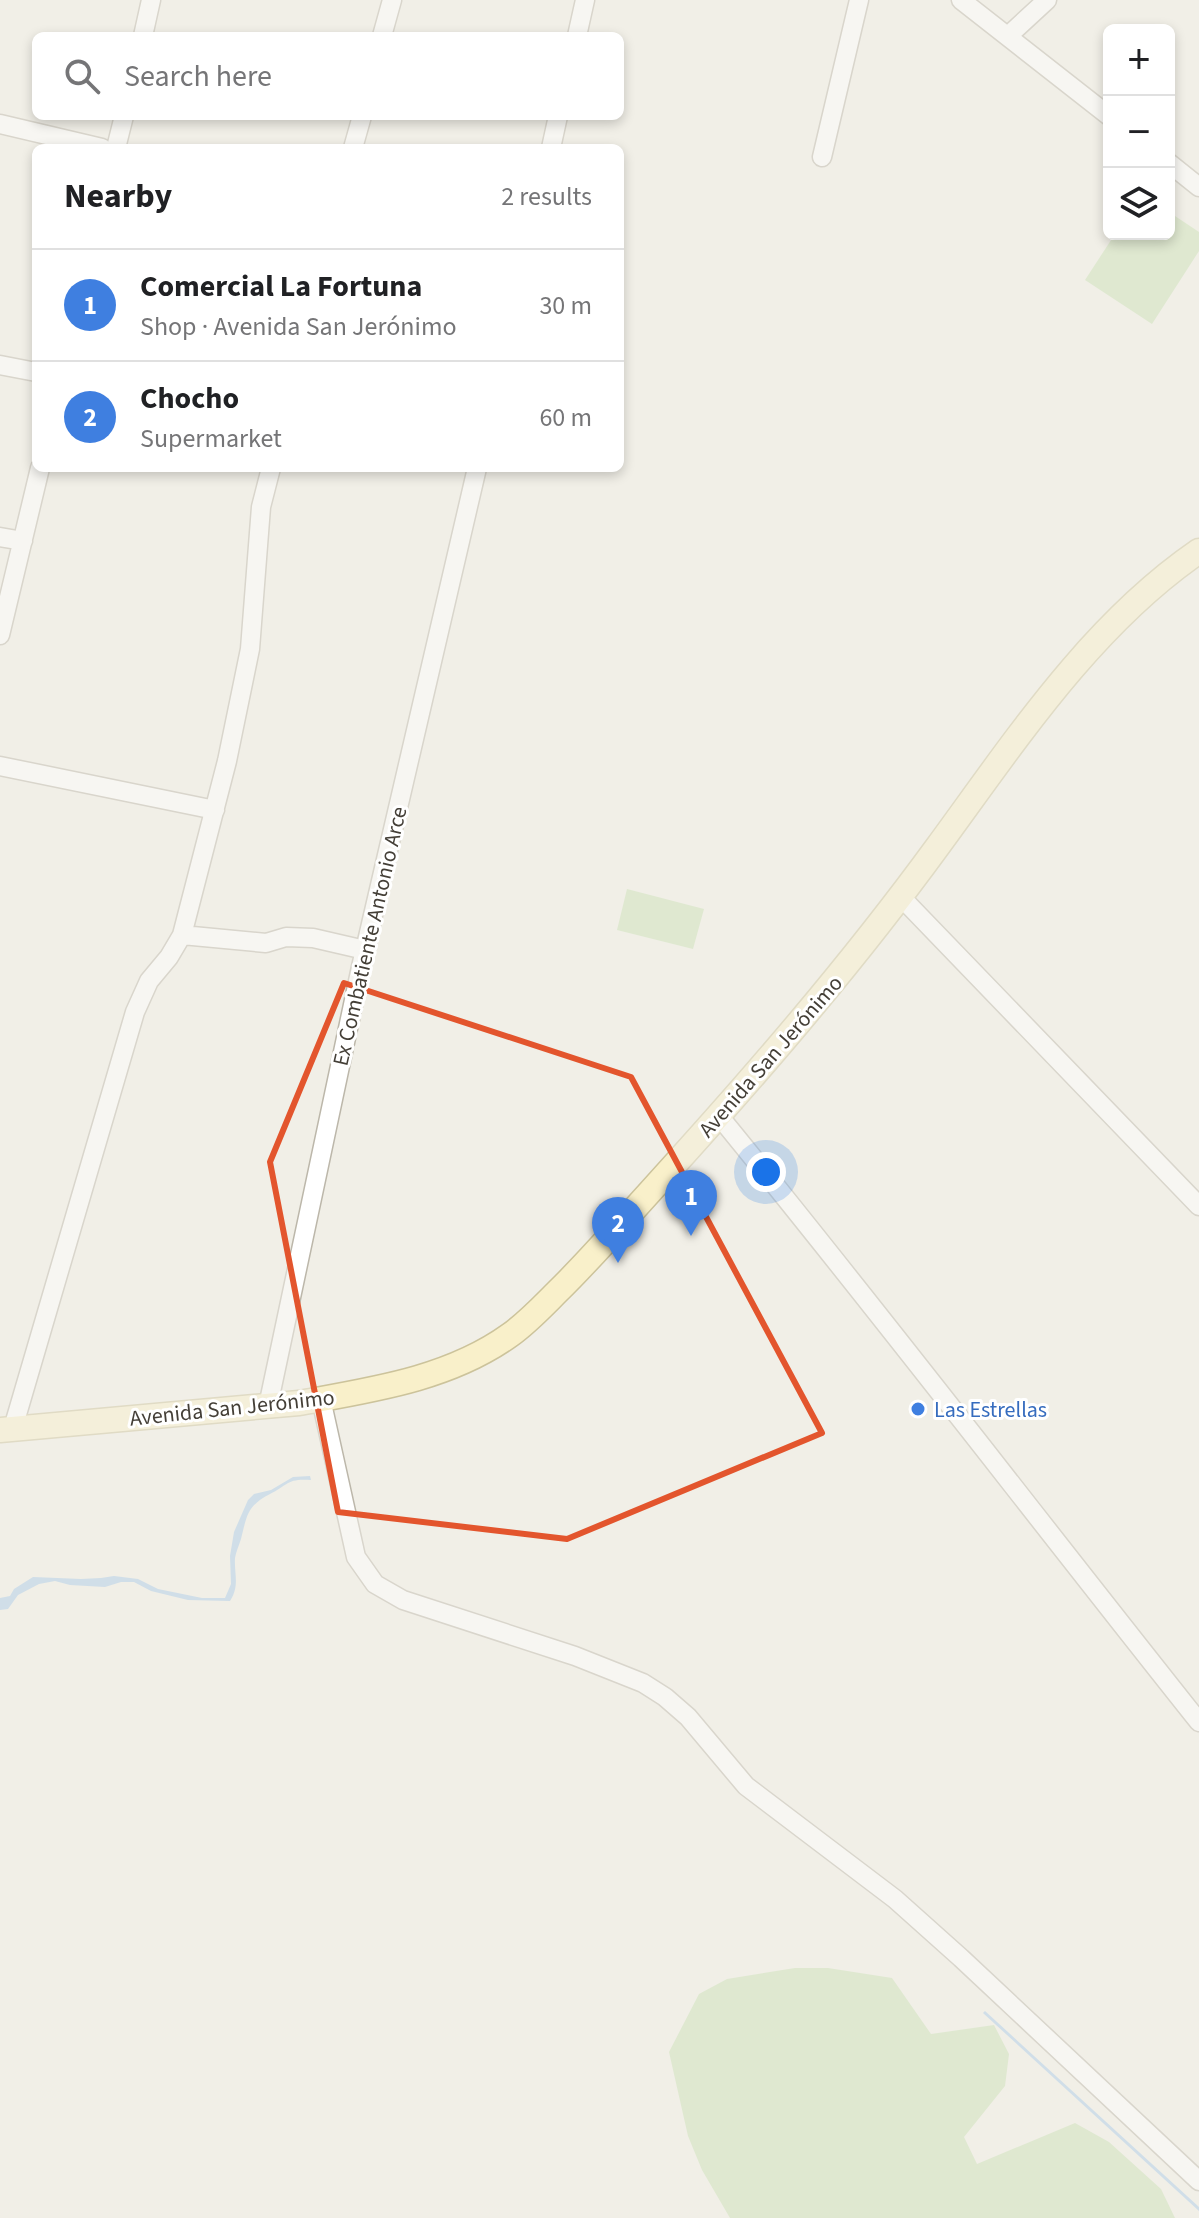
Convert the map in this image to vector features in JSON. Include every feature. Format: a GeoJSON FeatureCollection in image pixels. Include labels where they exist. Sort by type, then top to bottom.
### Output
{"type":"FeatureCollection","features":[{"type":"Feature","properties":{"kind":"street"},"geometry":{"type":"LineString","coordinates":[[144,32],[151,0]]}},
{"type":"Feature","properties":{"kind":"street"},"geometry":{"type":"LineString","coordinates":[[383,32],[392,0]]}},
{"type":"Feature","properties":{"kind":"street"},"geometry":{"type":"LineString","coordinates":[[578,32],[585,0]]}},
{"type":"Feature","properties":{"kind":"street"},"geometry":{"type":"LineString","coordinates":[[822,157],[859,0]]}},
{"type":"Feature","properties":{"kind":"street"},"geometry":{"type":"LineString","coordinates":[[961,0],[1103,111]]}},
{"type":"Feature","properties":{"kind":"street"},"geometry":{"type":"LineString","coordinates":[[1008,36],[1047,0]]}},
{"type":"Feature","properties":{"kind":"street"},"geometry":{"type":"LineString","coordinates":[[117,144],[123,120]]}},
{"type":"Feature","properties":{"kind":"street"},"geometry":{"type":"LineString","coordinates":[[354,144],[361,120]]}},
{"type":"Feature","properties":{"kind":"street"},"geometry":{"type":"LineString","coordinates":[[552,144],[557,120]]}},
{"type":"Feature","properties":{"kind":"street"},"geometry":{"type":"LineString","coordinates":[[0,124],[85,144]]}},
{"type":"Feature","properties":{"kind":"street"},"geometry":{"type":"LineString","coordinates":[[1175,168],[1199,187]]}},
{"type":"Feature","properties":{"kind":"street"},"geometry":{"type":"LineString","coordinates":[[0,365],[32,371]]}},
{"type":"Feature","properties":{"kind":"street"},"geometry":{"type":"LineString","coordinates":[[0,635],[39,472]]}},
{"type":"Feature","properties":{"kind":"street"},"geometry":{"type":"LineString","coordinates":[[7,1429],[135,1012],[149,981],[182,935],[215,810],[250,649],[261,507],[270,472]]}},
{"type":"Feature","properties":{"kind":"street","name":"Ex Combatiente Antonio Arce"},"geometry":{"type":"LineString","coordinates":[[268,1406],[365,950],[476,472]]}},
{"type":"Feature","properties":{"kind":"street"},"geometry":{"type":"LineString","coordinates":[[0,537],[23,541]]}},
{"type":"Feature","properties":{"kind":"street","name":"Avenida San Jerónimo"},"geometry":{"type":"LineString","coordinates":[[7,1429],[321,1399],[388,1386],[436,1372],[510,1336],[577,1272],[813,1008],[1090,647],[1137,599],[1199,551]]}},
{"type":"Feature","properties":{"kind":"street"},"geometry":{"type":"LineString","coordinates":[[0,766],[215,810]]}},
{"type":"Feature","properties":{"kind":"street"},"geometry":{"type":"LineString","coordinates":[[901,897],[1199,1206]]}},
{"type":"Feature","properties":{"kind":"street"},"geometry":{"type":"LineString","coordinates":[[182,935],[257,943],[286,937],[313,938],[365,950]]}},
{"type":"Feature","properties":{"kind":"street"},"geometry":{"type":"LineString","coordinates":[[719,1116],[813,1230],[1199,1722]]}},
{"type":"Feature","properties":{"kind":"street"},"geometry":{"type":"LineString","coordinates":[[321,1399],[356,1557],[375,1584],[403,1600],[575,1656],[643,1683],[665,1697],[688,1717],[746,1786],[895,1899],[1199,2181]]}},
{"type":"Feature","properties":{"kind":"highlighted area"},"geometry":{"type":"Polygon","coordinates":[[[344,983],[631,1077],[822,1433],[567,1539],[338,1512],[270,1162],[344,983]]]}},
{"type":"Feature","properties":{"kind":"green space"},"geometry":{"type":"Polygon","coordinates":[[[1175,216],[1199,232],[1199,251],[1152,324],[1085,280],[1111,240],[1175,240],[1175,216]]]}},
{"type":"Feature","properties":{"kind":"green space"},"geometry":{"type":"Polygon","coordinates":[[[627,889],[704,909],[693,949],[617,930],[627,889]]]}},
{"type":"Feature","properties":{"kind":"green space"},"geometry":{"type":"Polygon","coordinates":[[[795,1968],[828,1968],[892,1978],[931,2034],[994,2025],[1009,2054],[1005,2086],[964,2137],[977,2164],[1075,2123],[1109,2142],[1161,2189],[1175,2218],[730,2218],[702,2170],[688,2136],[669,2052],[699,1994],[727,1979],[795,1968]]]}},
{"type":"Feature","properties":{"kind":"water"},"geometry":{"type":"Polygon","coordinates":[[[310,1476],[311,1480],[288,1483],[262,1498],[249,1512],[235,1556],[236,1585],[230,1601],[188,1600],[151,1591],[134,1582],[105,1587],[55,1581],[39,1584],[18,1595],[8,1609],[0,1610],[0,1598],[10,1596],[14,1589],[33,1577],[81,1579],[114,1576],[138,1579],[158,1589],[202,1598],[225,1598],[231,1584],[230,1556],[234,1532],[248,1500],[254,1494],[271,1490],[293,1477],[310,1476]]]}},
{"type":"Feature","properties":{"kind":"water"},"geometry":{"type":"Polygon","coordinates":[[[985,2011],[1199,2207],[1199,2211],[983,2013],[985,2011]]]}},
{"type":"Feature","properties":{"kind":"place","name":"Comercial La Fortuna"},"geometry":{"type":"Point","coordinates":[691,1236]}},
{"type":"Feature","properties":{"kind":"place","name":"Chocho"},"geometry":{"type":"Point","coordinates":[618,1263]}},
{"type":"Feature","properties":{"kind":"place","name":"Las Estrellas"},"geometry":{"type":"Point","coordinates":[918,1409]}}]}
